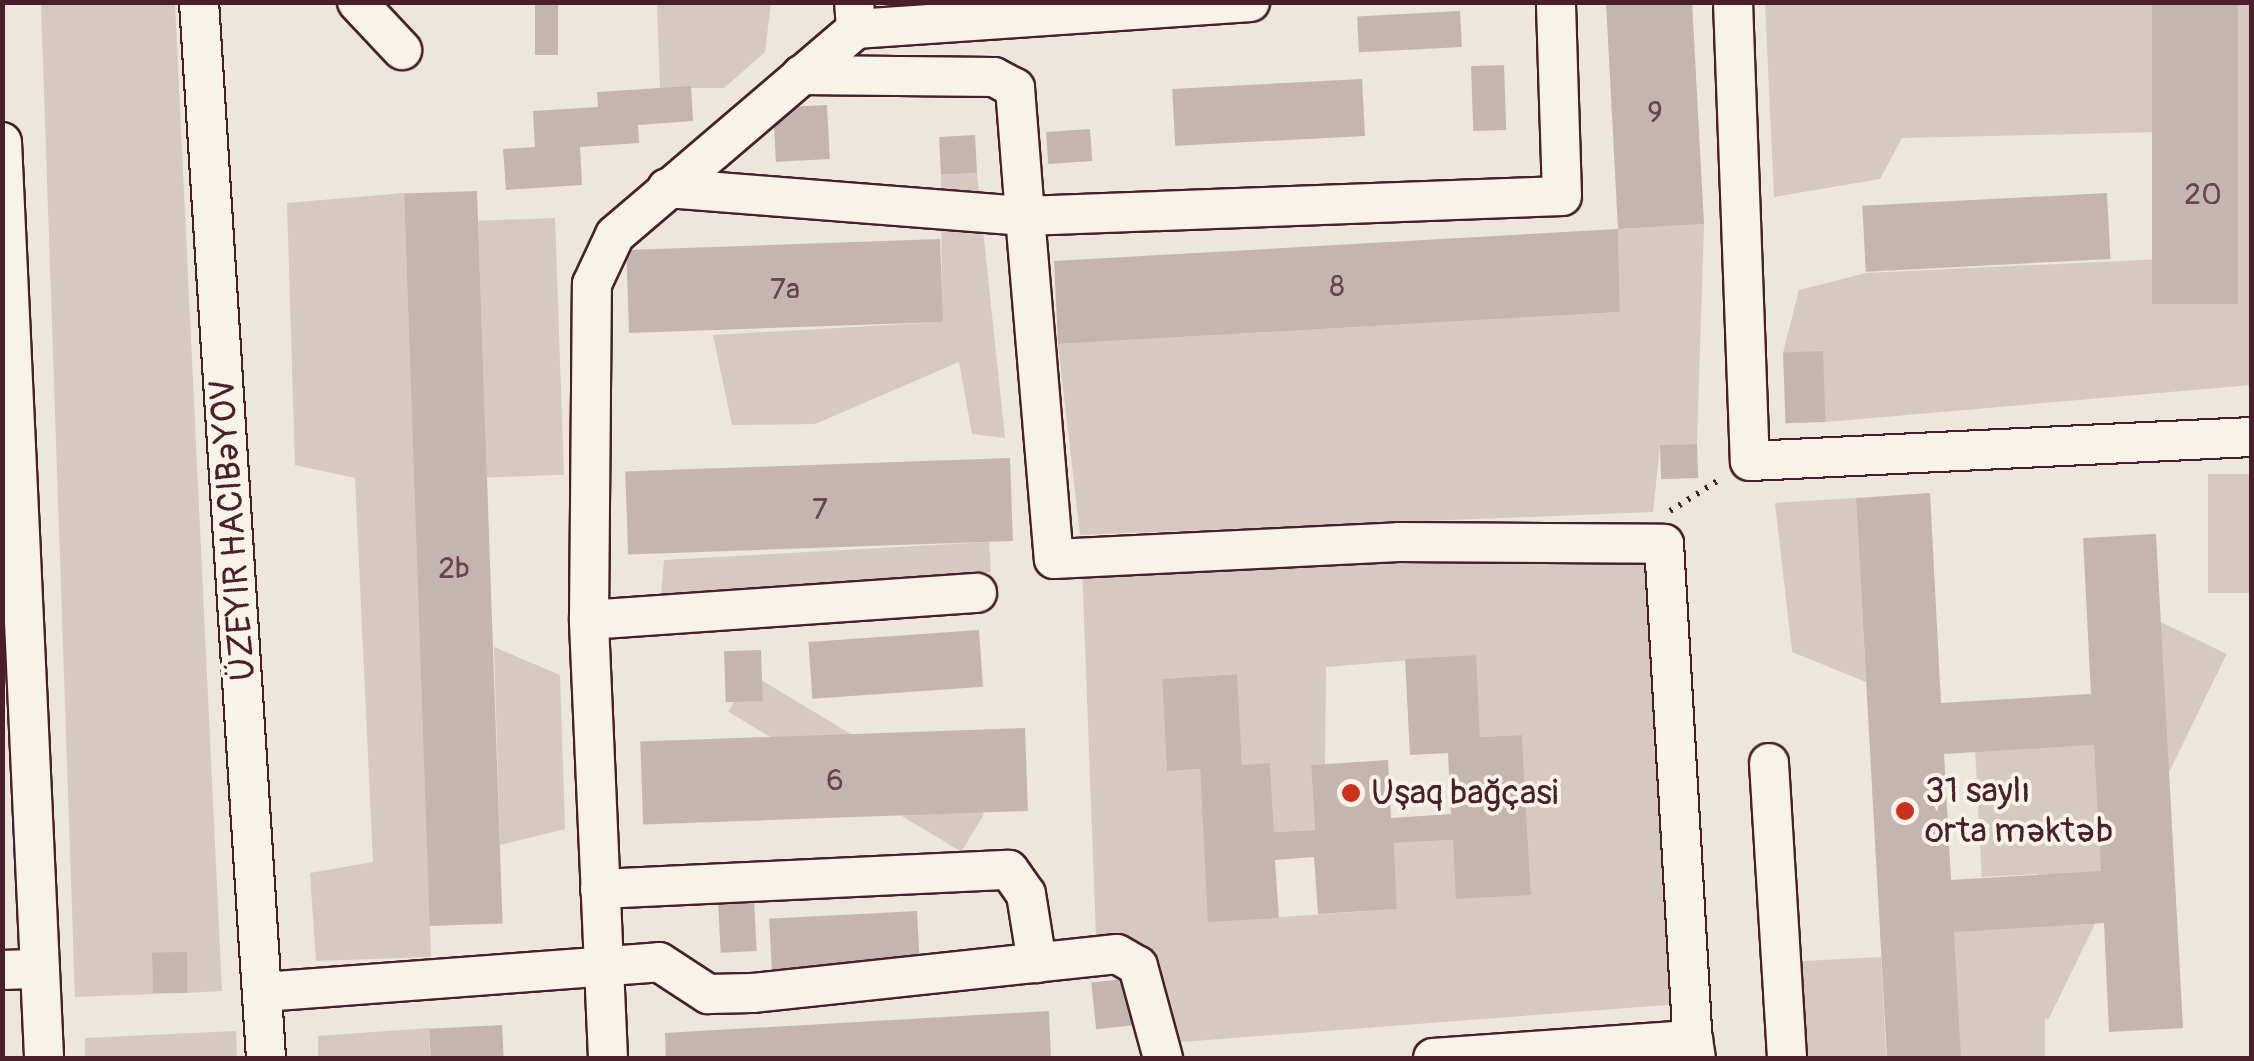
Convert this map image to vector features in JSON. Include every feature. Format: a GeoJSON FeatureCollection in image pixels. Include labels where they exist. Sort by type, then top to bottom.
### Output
{"type":"FeatureCollection","features":[{"type":"Feature","properties":{"kind":"street"},"geometry":{"type":"LineString","coordinates":[[199,2],[266,1058]]}},
{"type":"Feature","properties":{"kind":"street"},"geometry":{"type":"LineString","coordinates":[[356,2],[402,50]]}},
{"type":"Feature","properties":{"kind":"street"},"geometry":{"type":"LineString","coordinates":[[608,1058],[588,620],[592,284],[615,235],[801,75],[855,16],[1250,2]]}},
{"type":"Feature","properties":{"kind":"street"},"geometry":{"type":"LineString","coordinates":[[667,188],[1026,216],[1562,196],[1556,2]]}},
{"type":"Feature","properties":{"kind":"street"},"geometry":{"type":"LineString","coordinates":[[1733,2],[1750,461],[2252,437]]}},
{"type":"Feature","properties":{"kind":"street"},"geometry":{"type":"LineString","coordinates":[[801,75],[994,77],[1015,88],[1054,559],[1646,538],[1669,555],[1695,1049],[1433,1058]]}},
{"type":"Feature","properties":{"kind":"street"},"geometry":{"type":"LineString","coordinates":[[2,142],[44,1058]]}},
{"type":"Feature","properties":{"kind":"street"},"geometry":{"type":"LineString","coordinates":[[588,620],[977,593]]}},
{"type":"Feature","properties":{"kind":"street"},"geometry":{"type":"LineString","coordinates":[[1769,763],[1787,1058]]}},
{"type":"Feature","properties":{"kind":"street"},"geometry":{"type":"LineString","coordinates":[[600,889],[1009,870],[1026,894],[1037,963]]}},
{"type":"Feature","properties":{"kind":"street"},"geometry":{"type":"LineString","coordinates":[[263,992],[604,970],[659,962],[708,994],[1037,963],[1131,960],[1163,1058]]}},
{"type":"Feature","properties":{"kind":"street"},"geometry":{"type":"LineString","coordinates":[[2,970],[40,968]]}},
{"type":"Feature","properties":{"kind":"path"},"geometry":{"type":"LineString","coordinates":[[1646,538],[1686,496],[1750,461]]}},
{"type":"Feature","properties":{"kind":"shaded area"},"geometry":{"type":"Polygon","coordinates":[[[41,3],[175,3],[222,991],[188,993],[186,952],[152,954],[153,994],[75,997],[41,3]]]}},
{"type":"Feature","properties":{"kind":"shaded area"},"geometry":{"type":"Polygon","coordinates":[[[657,3],[771,3],[765,52],[724,88],[660,88],[657,3]]]}},
{"type":"Feature","properties":{"kind":"shaded area"},"geometry":{"type":"Polygon","coordinates":[[[1765,3],[2152,3],[2157,132],[1902,138],[1880,179],[1774,197],[1765,3]]]}},
{"type":"Feature","properties":{"kind":"shaded area"},"geometry":{"type":"Polygon","coordinates":[[[2238,3],[2251,3],[2251,385],[1826,422],[1783,353],[1799,290],[1866,273],[2163,259],[2165,304],[2238,3]]]}},
{"type":"Feature","properties":{"kind":"shaded area"},"geometry":{"type":"Polygon","coordinates":[[[977,173],[1005,438],[972,434],[959,362],[815,424],[732,425],[713,335],[942,322],[941,175],[977,173]]]}},
{"type":"Feature","properties":{"kind":"shaded area"},"geometry":{"type":"Polygon","coordinates":[[[404,193],[431,957],[316,961],[310,873],[373,862],[355,478],[295,465],[287,203],[404,193]]]}},
{"type":"Feature","properties":{"kind":"shaded area"},"geometry":{"type":"Polygon","coordinates":[[[555,218],[564,475],[487,478],[478,221],[555,218]]]}},
{"type":"Feature","properties":{"kind":"shaded area"},"geometry":{"type":"Polygon","coordinates":[[[1704,224],[1697,444],[1660,447],[1653,512],[1080,535],[1058,344],[1620,312],[1618,229],[1704,224]]]}},
{"type":"Feature","properties":{"kind":"shaded area"},"geometry":{"type":"Polygon","coordinates":[[[2208,474],[2251,474],[2251,593],[2208,593],[2208,474]]]}},
{"type":"Feature","properties":{"kind":"shaded area"},"geometry":{"type":"Polygon","coordinates":[[[1856,498],[1866,682],[1792,652],[1775,503],[1856,498]]]}},
{"type":"Feature","properties":{"kind":"shaded area"},"geometry":{"type":"Polygon","coordinates":[[[989,542],[991,572],[661,595],[664,560],[989,542]]]}},
{"type":"Feature","properties":{"kind":"shaded area"},"geometry":{"type":"Polygon","coordinates":[[[1655,546],[1680,1004],[1167,1043],[1145,945],[1096,936],[1082,566],[1655,546]],[[1475,655],[1326,667],[1325,764],[1311,765],[1315,830],[1274,832],[1270,764],[1242,765],[1236,674],[1162,679],[1167,771],[1200,769],[1209,922],[1397,909],[1394,843],[1453,840],[1457,899],[1531,894],[1522,735],[1480,737],[1475,655]]]}},
{"type":"Feature","properties":{"kind":"shaded area"},"geometry":{"type":"Polygon","coordinates":[[[2161,622],[2227,654],[2048,1020],[1983,988],[2161,622]]]}},
{"type":"Feature","properties":{"kind":"shaded area"},"geometry":{"type":"Polygon","coordinates":[[[494,647],[560,675],[565,829],[500,845],[494,647]]]}},
{"type":"Feature","properties":{"kind":"shaded area"},"geometry":{"type":"Polygon","coordinates":[[[751,674],[984,814],[961,852],[728,712],[751,674]]]}},
{"type":"Feature","properties":{"kind":"shaded area"},"geometry":{"type":"Polygon","coordinates":[[[2094,745],[2101,871],[1982,877],[1975,751],[2094,745]]]}},
{"type":"Feature","properties":{"kind":"shaded area"},"geometry":{"type":"Polygon","coordinates":[[[1954,927],[2045,927],[2045,1058],[1954,1058],[1954,927]]]}},
{"type":"Feature","properties":{"kind":"shaded area"},"geometry":{"type":"Polygon","coordinates":[[[1881,957],[1886,1058],[1805,1058],[1800,961],[1881,957]]]}},
{"type":"Feature","properties":{"kind":"shaded area"},"geometry":{"type":"Polygon","coordinates":[[[429,1028],[430,1058],[318,1058],[318,1036],[429,1028]]]}},
{"type":"Feature","properties":{"kind":"shaded area"},"geometry":{"type":"Polygon","coordinates":[[[236,1031],[237,1058],[85,1058],[85,1038],[236,1031]]]}},
{"type":"Feature","properties":{"kind":"building"},"geometry":{"type":"Polygon","coordinates":[[[535,2],[558,2],[558,55],[535,55],[535,2]]]}},
{"type":"Feature","properties":{"kind":"building"},"geometry":{"type":"Polygon","coordinates":[[[1606,2],[1692,2],[1704,224],[1618,229],[1606,2]]]}},
{"type":"Feature","properties":{"kind":"building"},"geometry":{"type":"Polygon","coordinates":[[[2152,2],[2238,2],[2238,304],[2152,304],[2152,2]]]}},
{"type":"Feature","properties":{"kind":"building"},"geometry":{"type":"Polygon","coordinates":[[[1460,11],[1462,47],[1359,52],[1357,16],[1460,11]]]}},
{"type":"Feature","properties":{"kind":"building"},"geometry":{"type":"Polygon","coordinates":[[[1504,65],[1506,130],[1473,131],[1471,66],[1504,65]]]}},
{"type":"Feature","properties":{"kind":"building"},"geometry":{"type":"Polygon","coordinates":[[[1362,79],[1365,136],[1175,146],[1172,89],[1362,79]]]}},
{"type":"Feature","properties":{"kind":"building"},"geometry":{"type":"Polygon","coordinates":[[[691,86],[693,121],[638,125],[639,143],[580,147],[582,185],[506,190],[503,149],[535,147],[533,111],[598,107],[597,92],[691,86]]]}},
{"type":"Feature","properties":{"kind":"building"},"geometry":{"type":"Polygon","coordinates":[[[827,105],[830,159],[776,162],[773,108],[827,105]]]}},
{"type":"Feature","properties":{"kind":"building"},"geometry":{"type":"Polygon","coordinates":[[[1090,129],[1092,161],[1048,164],[1046,132],[1090,129]]]}},
{"type":"Feature","properties":{"kind":"building"},"geometry":{"type":"Polygon","coordinates":[[[975,135],[977,173],[941,175],[939,137],[975,135]]]}},
{"type":"Feature","properties":{"kind":"building"},"geometry":{"type":"Polygon","coordinates":[[[477,191],[503,924],[430,926],[404,194],[477,191]]]}},
{"type":"Feature","properties":{"kind":"building"},"geometry":{"type":"Polygon","coordinates":[[[2107,193],[2110,259],[1866,272],[1862,206],[2107,193]]]}},
{"type":"Feature","properties":{"kind":"building"},"geometry":{"type":"Polygon","coordinates":[[[1618,229],[1620,312],[1058,344],[1054,261],[1618,229]]]}},
{"type":"Feature","properties":{"kind":"building"},"geometry":{"type":"Polygon","coordinates":[[[940,239],[943,322],[629,333],[626,250],[940,239]]]}},
{"type":"Feature","properties":{"kind":"building"},"geometry":{"type":"Polygon","coordinates":[[[1823,351],[1825,422],[1786,423],[1783,352],[1823,351]]]}},
{"type":"Feature","properties":{"kind":"building"},"geometry":{"type":"Polygon","coordinates":[[[1697,444],[1698,478],[1661,479],[1660,445],[1697,444]]]}},
{"type":"Feature","properties":{"kind":"building"},"geometry":{"type":"Polygon","coordinates":[[[1010,458],[1013,541],[628,554],[625,471],[1010,458]]]}},
{"type":"Feature","properties":{"kind":"building"},"geometry":{"type":"Polygon","coordinates":[[[1930,493],[1941,703],[2091,694],[2083,538],[2156,534],[2183,1028],[2109,1032],[2104,923],[1954,932],[1961,1058],[1887,1058],[1856,498],[1930,493]],[[2094,745],[1944,754],[1951,880],[2101,871],[2094,745]]]}},
{"type":"Feature","properties":{"kind":"building"},"geometry":{"type":"Polygon","coordinates":[[[979,630],[983,687],[812,699],[808,642],[979,630]]]}},
{"type":"Feature","properties":{"kind":"building"},"geometry":{"type":"Polygon","coordinates":[[[761,650],[763,701],[726,702],[724,651],[761,650]]]}},
{"type":"Feature","properties":{"kind":"building","name":"Uşaq bağçasi"},"geometry":{"type":"Polygon","coordinates":[[[1476,655],[1480,737],[1522,735],[1531,895],[1456,899],[1453,840],[1394,843],[1397,909],[1318,914],[1314,857],[1275,860],[1279,918],[1208,922],[1200,769],[1167,771],[1162,679],[1237,674],[1242,765],[1270,763],[1274,832],[1315,830],[1311,765],[1388,760],[1391,818],[1451,814],[1448,753],[1410,755],[1405,659],[1476,655]]]}},
{"type":"Feature","properties":{"kind":"building"},"geometry":{"type":"Polygon","coordinates":[[[1025,728],[1028,811],[643,824],[640,741],[1025,728]]]}},
{"type":"Feature","properties":{"kind":"building"},"geometry":{"type":"Polygon","coordinates":[[[754,900],[757,951],[721,953],[718,902],[754,900]]]}},
{"type":"Feature","properties":{"kind":"building"},"geometry":{"type":"Polygon","coordinates":[[[917,911],[920,968],[772,976],[769,919],[917,911]]]}},
{"type":"Feature","properties":{"kind":"building"},"geometry":{"type":"Polygon","coordinates":[[[187,952],[188,993],[153,994],[152,953],[187,952]]]}},
{"type":"Feature","properties":{"kind":"building"},"geometry":{"type":"Polygon","coordinates":[[[1133,978],[1138,1025],[1096,1029],[1091,982],[1133,978]]]}},
{"type":"Feature","properties":{"kind":"building"},"geometry":{"type":"Polygon","coordinates":[[[1049,1011],[1051,1058],[666,1058],[665,1033],[1049,1011]]]}},
{"type":"Feature","properties":{"kind":"building"},"geometry":{"type":"Polygon","coordinates":[[[502,1025],[504,1058],[431,1058],[429,1029],[502,1025]]]}},
{"type":"Feature","properties":{"kind":"place","name":"Uşaq bağçasi"},"geometry":{"type":"Point","coordinates":[1351,793]}},
{"type":"Feature","properties":{"kind":"place","name":"31 saylı orta məktəb"},"geometry":{"type":"Point","coordinates":[1905,811]}}]}
